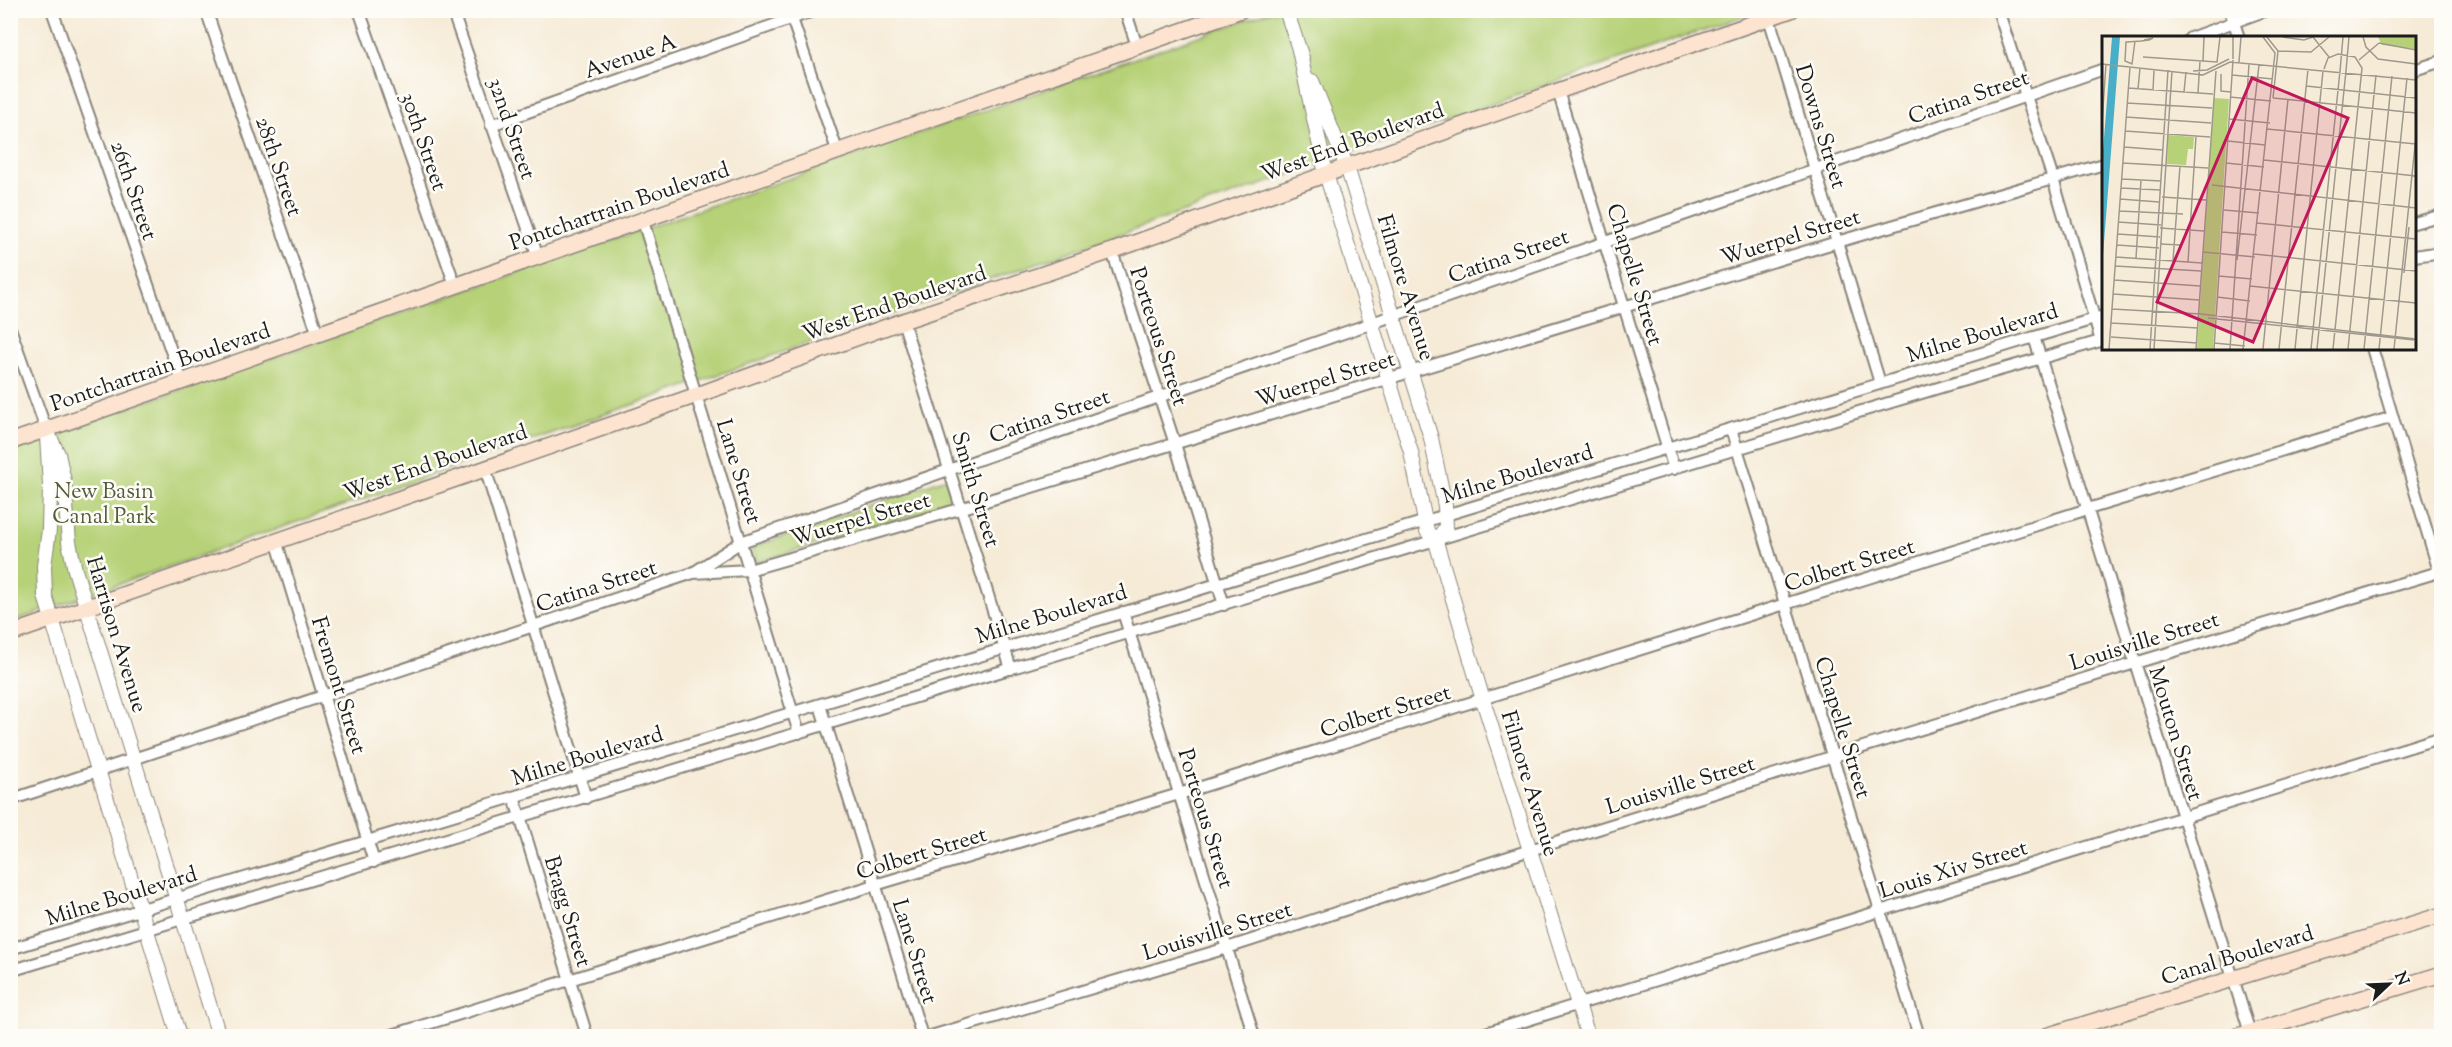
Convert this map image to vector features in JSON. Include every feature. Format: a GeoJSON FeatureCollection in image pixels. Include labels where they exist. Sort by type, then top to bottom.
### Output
{"type":"FeatureCollection","features":[{"type":"Feature","properties":{"kind":"main road","name":"Pontchartrain Boulevard"},"geometry":{"type":"LineString","coordinates":[[10,442],[1241,10]]}},
{"type":"Feature","properties":{"kind":"main road","name":"West End Boulevard"},"geometry":{"type":"LineString","coordinates":[[10,634],[903,321],[1112,251],[1791,10]]}},
{"type":"Feature","properties":{"kind":"main road","name":"Canal Boulevard"},"geometry":{"type":"LineString","coordinates":[[2046,1036],[2442,915]]}},
{"type":"Feature","properties":{"kind":"main road"},"geometry":{"type":"LineString","coordinates":[[2246,1035],[2442,974]]}},
{"type":"Feature","properties":{"kind":"street","name":"26th Street"},"geometry":{"type":"LineString","coordinates":[[52,10],[182,382]]}},
{"type":"Feature","properties":{"kind":"street","name":"28th Street"},"geometry":{"type":"LineString","coordinates":[[206,10],[318,334]]}},
{"type":"Feature","properties":{"kind":"street","name":"30th Street"},"geometry":{"type":"LineString","coordinates":[[359,10],[455,285]]}},
{"type":"Feature","properties":{"kind":"street","name":"32nd Street"},"geometry":{"type":"LineString","coordinates":[[452,10],[537,257]]}},
{"type":"Feature","properties":{"kind":"street","name":"Avenue A"},"geometry":{"type":"LineString","coordinates":[[491,124],[791,15],[816,10]]}},
{"type":"Feature","properties":{"kind":"street"},"geometry":{"type":"LineString","coordinates":[[1125,10],[1137,46]]}},
{"type":"Feature","properties":{"kind":"street","name":"Filmore Avenue"},"geometry":{"type":"LineString","coordinates":[[1286,10],[1299,50],[1347,167],[1431,438],[1446,527],[1436,542]]}},
{"type":"Feature","properties":{"kind":"street"},"geometry":{"type":"LineString","coordinates":[[1998,10],[2099,317],[2102,340]]}},
{"type":"Feature","properties":{"kind":"street"},"geometry":{"type":"LineString","coordinates":[[2230,10],[2238,36]]}},
{"type":"Feature","properties":{"kind":"street"},"geometry":{"type":"LineString","coordinates":[[2196,36],[2266,10]]}},
{"type":"Feature","properties":{"kind":"street"},"geometry":{"type":"LineString","coordinates":[[791,15],[838,153]]}},
{"type":"Feature","properties":{"kind":"street","name":"Downs Street"},"geometry":{"type":"LineString","coordinates":[[1769,18],[1880,383]]}},
{"type":"Feature","properties":{"kind":"street","name":"Filmore Avenue"},"geometry":{"type":"LineString","coordinates":[[1299,50],[1326,174],[1411,452],[1427,531],[1436,542],[1588,1036]]}},
{"type":"Feature","properties":{"kind":"street"},"geometry":{"type":"LineString","coordinates":[[2416,70],[2442,61]]}},
{"type":"Feature","properties":{"kind":"street","name":"Catina Street"},"geometry":{"type":"LineString","coordinates":[[10,800],[693,573],[741,542],[2102,70]]}},
{"type":"Feature","properties":{"kind":"street","name":"Chapelle Street"},"geometry":{"type":"LineString","coordinates":[[1558,91],[1674,469]]}},
{"type":"Feature","properties":{"kind":"street","name":"Wuerpel Street"},"geometry":{"type":"LineString","coordinates":[[693,573],[749,570],[963,508],[1837,242],[2102,165]]}},
{"type":"Feature","properties":{"kind":"street"},"geometry":{"type":"LineString","coordinates":[[2416,223],[2442,215]]}},
{"type":"Feature","properties":{"kind":"street","name":"Lane Street"},"geometry":{"type":"LineString","coordinates":[[643,221],[799,733]]}},
{"type":"Feature","properties":{"kind":"street","name":"Porteous Street"},"geometry":{"type":"LineString","coordinates":[[1112,251],[1175,444],[1224,605]]}},
{"type":"Feature","properties":{"kind":"street"},"geometry":{"type":"LineString","coordinates":[[2416,256],[2442,252]]}},
{"type":"Feature","properties":{"kind":"street","name":"Milne Boulevard"},"geometry":{"type":"LineString","coordinates":[[10,949],[2099,317]]}},
{"type":"Feature","properties":{"kind":"street","name":"Smith Street"},"geometry":{"type":"LineString","coordinates":[[903,321],[963,508],[1011,669]]}},
{"type":"Feature","properties":{"kind":"street"},"geometry":{"type":"LineString","coordinates":[[10,328],[46,429],[50,508],[44,566],[45,596],[179,1036]]}},
{"type":"Feature","properties":{"kind":"street","name":"Mouton Street"},"geometry":{"type":"LineString","coordinates":[[2034,337],[2233,979],[2246,1035]]}},
{"type":"Feature","properties":{"kind":"street","name":"Milne Boulevard"},"geometry":{"type":"LineString","coordinates":[[10,971],[2102,340]]}},
{"type":"Feature","properties":{"kind":"street"},"geometry":{"type":"LineString","coordinates":[[2373,350],[2441,574]]}},
{"type":"Feature","properties":{"kind":"street","name":"Colbert Street"},"geometry":{"type":"LineString","coordinates":[[388,1036],[570,982],[875,885],[1179,794],[2088,509],[2393,417]]}},
{"type":"Feature","properties":{"kind":"street","name":"Harrison Avenue"},"geometry":{"type":"LineString","coordinates":[[46,429],[58,454],[64,481],[69,542],[87,608],[219,1036]]}},
{"type":"Feature","properties":{"kind":"street","name":"Chapelle Street"},"geometry":{"type":"LineString","coordinates":[[1731,429],[1919,1036]]}},
{"type":"Feature","properties":{"kind":"street"},"geometry":{"type":"LineString","coordinates":[[484,468],[586,798]]}},
{"type":"Feature","properties":{"kind":"street","name":"Fremont Street"},"geometry":{"type":"LineString","coordinates":[[276,540],[374,862]]}},
{"type":"Feature","properties":{"kind":"street","name":"Louisville Street"},"geometry":{"type":"LineString","coordinates":[[931,1036],[1227,948],[1530,850],[2135,663],[2441,574]]}},
{"type":"Feature","properties":{"kind":"street","name":"Porteous Street"},"geometry":{"type":"LineString","coordinates":[[1123,612],[1254,1036]]}},
{"type":"Feature","properties":{"kind":"street","name":"Lane Street"},"geometry":{"type":"LineString","coordinates":[[820,705],[922,1036]]}},
{"type":"Feature","properties":{"kind":"street","name":"Louis Xiv Street"},"geometry":{"type":"LineString","coordinates":[[1476,1036],[2442,737]]}},
{"type":"Feature","properties":{"kind":"street","name":"Bragg Street"},"geometry":{"type":"LineString","coordinates":[[514,797],[587,1036]]}},
{"type":"Feature","properties":{"kind":"green space","name":"New Basin Canal Park"},"geometry":{"type":"Polygon","coordinates":[[[1271,11],[1758,11],[11,622],[10,449],[1271,11]]]}},
{"type":"Feature","properties":{"kind":"green space"},"geometry":{"type":"Polygon","coordinates":[[[946,478],[954,503],[757,562],[751,548],[946,478]]]}}]}
